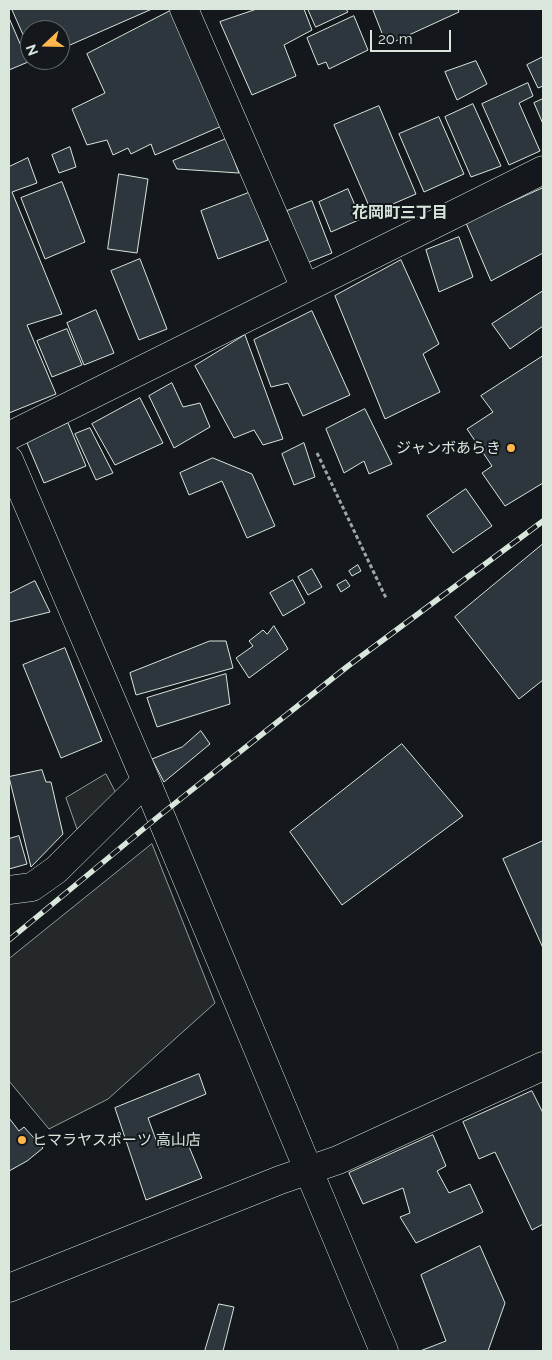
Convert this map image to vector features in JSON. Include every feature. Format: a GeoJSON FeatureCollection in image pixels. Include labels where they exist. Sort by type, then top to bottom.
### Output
{"type":"FeatureCollection","features":[{"type":"Feature","properties":{"kind":"street"},"geometry":{"type":"LineString","coordinates":[[184,9],[305,288]]}},
{"type":"Feature","properties":{"kind":"street"},"geometry":{"type":"LineString","coordinates":[[9,436],[543,170]]}},
{"type":"Feature","properties":{"kind":"street"},"geometry":{"type":"LineString","coordinates":[[9,460],[310,1170],[384,1351]]}},
{"type":"Feature","properties":{"kind":"street"},"geometry":{"type":"LineString","coordinates":[[20,889],[56,870],[146,781]]}},
{"type":"Feature","properties":{"kind":"street"},"geometry":{"type":"LineString","coordinates":[[9,1288],[271,1184],[338,1160],[543,1066]]}},
{"type":"Feature","properties":{"kind":"path"},"geometry":{"type":"LineString","coordinates":[[317,453],[386,598]]}},
{"type":"Feature","properties":{"kind":"shaded area"},"geometry":{"type":"Polygon","coordinates":[[[106,774],[117,795],[77,829],[66,798],[106,774]]]}},
{"type":"Feature","properties":{"kind":"shaded area"},"geometry":{"type":"Polygon","coordinates":[[[152,844],[215,1003],[108,1099],[49,1129],[9,1081],[9,959],[152,844]]]}},
{"type":"Feature","properties":{"kind":"building"},"geometry":{"type":"Polygon","coordinates":[[[12,9],[152,9],[70,45],[70,20],[20,20],[20,27],[12,9]]]}},
{"type":"Feature","properties":{"kind":"building"},"geometry":{"type":"Polygon","coordinates":[[[174,9],[224,125],[155,155],[151,144],[131,154],[128,148],[113,155],[107,140],[87,145],[72,109],[105,93],[87,54],[174,9]]]}},
{"type":"Feature","properties":{"kind":"building"},"geometry":{"type":"Polygon","coordinates":[[[257,9],[304,9],[312,30],[284,45],[296,76],[252,95],[220,22],[257,9]]]}},
{"type":"Feature","properties":{"kind":"building"},"geometry":{"type":"Polygon","coordinates":[[[308,9],[346,9],[348,12],[316,27],[308,9]]]}},
{"type":"Feature","properties":{"kind":"building"},"geometry":{"type":"Polygon","coordinates":[[[373,9],[458,9],[459,12],[387,45],[373,9]]]}},
{"type":"Feature","properties":{"kind":"building"},"geometry":{"type":"Polygon","coordinates":[[[354,16],[368,50],[329,69],[326,62],[318,65],[307,38],[354,16]]]}},
{"type":"Feature","properties":{"kind":"building"},"geometry":{"type":"Polygon","coordinates":[[[9,18],[20,43],[20,65],[9,70],[9,18]]]}},
{"type":"Feature","properties":{"kind":"building"},"geometry":{"type":"Polygon","coordinates":[[[543,57],[543,86],[538,88],[527,65],[543,57]]]}},
{"type":"Feature","properties":{"kind":"building"},"geometry":{"type":"Polygon","coordinates":[[[476,61],[487,84],[457,100],[445,72],[476,61]]]}},
{"type":"Feature","properties":{"kind":"building"},"geometry":{"type":"Polygon","coordinates":[[[528,83],[533,96],[519,103],[540,151],[509,165],[482,104],[528,83]]]}},
{"type":"Feature","properties":{"kind":"building"},"geometry":{"type":"Polygon","coordinates":[[[543,99],[543,124],[534,103],[543,99]]]}},
{"type":"Feature","properties":{"kind":"building"},"geometry":{"type":"Polygon","coordinates":[[[473,104],[501,166],[471,177],[445,117],[473,104]]]}},
{"type":"Feature","properties":{"kind":"building"},"geometry":{"type":"Polygon","coordinates":[[[379,106],[416,194],[372,213],[334,125],[379,106]]]}},
{"type":"Feature","properties":{"kind":"building"},"geometry":{"type":"Polygon","coordinates":[[[439,117],[464,174],[424,192],[399,134],[439,117]]]}},
{"type":"Feature","properties":{"kind":"building"},"geometry":{"type":"Polygon","coordinates":[[[226,139],[239,173],[177,169],[173,161],[226,139]]]}},
{"type":"Feature","properties":{"kind":"building"},"geometry":{"type":"Polygon","coordinates":[[[70,147],[76,167],[59,173],[52,155],[70,147]]]}},
{"type":"Feature","properties":{"kind":"building"},"geometry":{"type":"Polygon","coordinates":[[[28,158],[37,183],[12,192],[62,314],[27,325],[56,394],[9,413],[9,167],[28,158]]]}},
{"type":"Feature","properties":{"kind":"building"},"geometry":{"type":"Polygon","coordinates":[[[119,174],[148,179],[137,253],[108,249],[119,174]]]}},
{"type":"Feature","properties":{"kind":"building"},"geometry":{"type":"Polygon","coordinates":[[[62,182],[85,242],[45,259],[21,198],[62,182]]]}},
{"type":"Feature","properties":{"kind":"building"},"geometry":{"type":"Polygon","coordinates":[[[543,188],[543,253],[491,281],[466,223],[543,188]]]}},
{"type":"Feature","properties":{"kind":"building"},"geometry":{"type":"Polygon","coordinates":[[[348,189],[361,219],[331,232],[319,202],[348,189]]]}},
{"type":"Feature","properties":{"kind":"building"},"geometry":{"type":"Polygon","coordinates":[[[251,192],[268,240],[218,259],[201,211],[251,192]]]}},
{"type":"Feature","properties":{"kind":"building"},"geometry":{"type":"Polygon","coordinates":[[[312,201],[332,253],[307,263],[287,211],[312,201]]]}},
{"type":"Feature","properties":{"kind":"building"},"geometry":{"type":"Polygon","coordinates":[[[459,237],[473,277],[439,292],[426,250],[459,237]]]}},
{"type":"Feature","properties":{"kind":"building"},"geometry":{"type":"Polygon","coordinates":[[[140,259],[167,329],[139,340],[111,271],[140,259]]]}},
{"type":"Feature","properties":{"kind":"building"},"geometry":{"type":"Polygon","coordinates":[[[401,260],[439,344],[423,354],[440,392],[385,419],[335,296],[401,260]]]}},
{"type":"Feature","properties":{"kind":"building"},"geometry":{"type":"Polygon","coordinates":[[[543,291],[543,326],[510,349],[492,324],[543,291]]]}},
{"type":"Feature","properties":{"kind":"building"},"geometry":{"type":"Polygon","coordinates":[[[96,310],[114,353],[84,365],[67,323],[96,310]]]}},
{"type":"Feature","properties":{"kind":"building"},"geometry":{"type":"Polygon","coordinates":[[[312,311],[350,395],[303,416],[288,383],[271,387],[254,340],[312,311]]]}},
{"type":"Feature","properties":{"kind":"building"},"geometry":{"type":"Polygon","coordinates":[[[67,329],[82,365],[52,377],[37,341],[67,329]]]}},
{"type":"Feature","properties":{"kind":"building"},"geometry":{"type":"Polygon","coordinates":[[[245,335],[283,439],[263,445],[254,430],[234,438],[195,366],[245,335]]]}},
{"type":"Feature","properties":{"kind":"building","name":"ジャンボあらき"},"geometry":{"type":"Polygon","coordinates":[[[543,356],[543,483],[505,506],[482,473],[492,466],[467,429],[493,412],[481,396],[543,356]]]}},
{"type":"Feature","properties":{"kind":"building"},"geometry":{"type":"Polygon","coordinates":[[[172,383],[183,407],[200,403],[210,427],[174,448],[149,396],[172,383]]]}},
{"type":"Feature","properties":{"kind":"building"},"geometry":{"type":"Polygon","coordinates":[[[140,398],[163,443],[115,465],[92,424],[140,398]]]}},
{"type":"Feature","properties":{"kind":"building"},"geometry":{"type":"Polygon","coordinates":[[[365,409],[392,464],[369,474],[364,461],[344,473],[326,429],[365,409]]]}},
{"type":"Feature","properties":{"kind":"building"},"geometry":{"type":"Polygon","coordinates":[[[68,423],[86,466],[44,483],[27,443],[68,423]]]}},
{"type":"Feature","properties":{"kind":"building"},"geometry":{"type":"Polygon","coordinates":[[[90,428],[113,473],[96,480],[75,434],[90,428]]]}},
{"type":"Feature","properties":{"kind":"building"},"geometry":{"type":"Polygon","coordinates":[[[304,443],[315,477],[294,485],[282,454],[304,443]]]}},
{"type":"Feature","properties":{"kind":"building"},"geometry":{"type":"Polygon","coordinates":[[[213,458],[252,474],[275,526],[247,538],[222,481],[189,495],[180,473],[213,458]]]}},
{"type":"Feature","properties":{"kind":"building"},"geometry":{"type":"Polygon","coordinates":[[[466,489],[492,526],[453,553],[427,516],[466,489]]]}},
{"type":"Feature","properties":{"kind":"building"},"geometry":{"type":"Polygon","coordinates":[[[543,544],[543,680],[519,699],[455,617],[543,544]]]}},
{"type":"Feature","properties":{"kind":"building"},"geometry":{"type":"Polygon","coordinates":[[[358,565],[361,571],[352,576],[349,571],[358,565]]]}},
{"type":"Feature","properties":{"kind":"building"},"geometry":{"type":"Polygon","coordinates":[[[312,569],[322,587],[308,595],[298,577],[312,569]]]}},
{"type":"Feature","properties":{"kind":"building"},"geometry":{"type":"Polygon","coordinates":[[[293,580],[305,603],[283,616],[270,593],[293,580]]]}},
{"type":"Feature","properties":{"kind":"building"},"geometry":{"type":"Polygon","coordinates":[[[346,580],[350,586],[341,592],[337,585],[346,580]]]}},
{"type":"Feature","properties":{"kind":"building"},"geometry":{"type":"Polygon","coordinates":[[[35,581],[50,612],[9,622],[9,594],[35,581]]]}},
{"type":"Feature","properties":{"kind":"building"},"geometry":{"type":"Polygon","coordinates":[[[274,626],[288,649],[249,678],[236,658],[253,646],[249,641],[263,630],[267,634],[274,626]]]}},
{"type":"Feature","properties":{"kind":"building"},"geometry":{"type":"Polygon","coordinates":[[[210,641],[226,641],[233,668],[136,695],[130,673],[210,641]]]}},
{"type":"Feature","properties":{"kind":"building"},"geometry":{"type":"Polygon","coordinates":[[[65,648],[102,741],[61,758],[23,665],[65,648]]]}},
{"type":"Feature","properties":{"kind":"building"},"geometry":{"type":"Polygon","coordinates":[[[226,674],[230,704],[157,727],[147,698],[226,674]]]}},
{"type":"Feature","properties":{"kind":"building"},"geometry":{"type":"Polygon","coordinates":[[[201,731],[210,744],[164,782],[152,759],[182,747],[201,731]]]}},
{"type":"Feature","properties":{"kind":"building"},"geometry":{"type":"Polygon","coordinates":[[[402,744],[463,816],[342,905],[290,832],[402,744]]]}},
{"type":"Feature","properties":{"kind":"building"},"geometry":{"type":"Polygon","coordinates":[[[42,770],[46,782],[51,782],[63,834],[31,867],[9,777],[42,770]]]}},
{"type":"Feature","properties":{"kind":"building"},"geometry":{"type":"Polygon","coordinates":[[[19,836],[27,864],[9,869],[9,839],[19,836]]]}},
{"type":"Feature","properties":{"kind":"building"},"geometry":{"type":"Polygon","coordinates":[[[543,841],[543,948],[503,859],[543,841]]]}},
{"type":"Feature","properties":{"kind":"building"},"geometry":{"type":"Polygon","coordinates":[[[199,1074],[206,1094],[148,1118],[159,1148],[185,1137],[202,1178],[146,1200],[115,1108],[199,1074]]]}},
{"type":"Feature","properties":{"kind":"building"},"geometry":{"type":"Polygon","coordinates":[[[532,1091],[543,1113],[543,1224],[532,1230],[495,1152],[479,1159],[463,1122],[532,1091]]]}},
{"type":"Feature","properties":{"kind":"building","name":"ヒマラヤスポーツ 高山店"},"geometry":{"type":"Polygon","coordinates":[[[9,1118],[19,1131],[24,1127],[43,1148],[27,1161],[9,1171],[9,1118]]]}},
{"type":"Feature","properties":{"kind":"building"},"geometry":{"type":"Polygon","coordinates":[[[433,1135],[446,1166],[437,1171],[449,1193],[470,1184],[483,1212],[416,1243],[400,1217],[410,1213],[403,1188],[363,1204],[349,1173],[433,1135]]]}},
{"type":"Feature","properties":{"kind":"building"},"geometry":{"type":"Polygon","coordinates":[[[480,1246],[505,1303],[488,1351],[420,1351],[446,1341],[421,1275],[480,1246]]]}},
{"type":"Feature","properties":{"kind":"building"},"geometry":{"type":"Polygon","coordinates":[[[219,1304],[234,1307],[223,1351],[205,1351],[219,1304]]]}},
{"type":"Feature","properties":{"kind":"railway"},"geometry":{"type":"LineString","coordinates":[[9,940],[159,816],[348,666],[543,521]]}},
{"type":"Feature","properties":{"kind":"place","name":"ジャンボあらき"},"geometry":{"type":"Point","coordinates":[511,448]}},
{"type":"Feature","properties":{"kind":"place","name":"ヒマラヤスポーツ 高山店"},"geometry":{"type":"Point","coordinates":[22,1140]}},
{"type":"Feature","properties":{"kind":"district","name":"花岡町三丁目"},"geometry":{"type":"Point","coordinates":[400,213]}}]}
